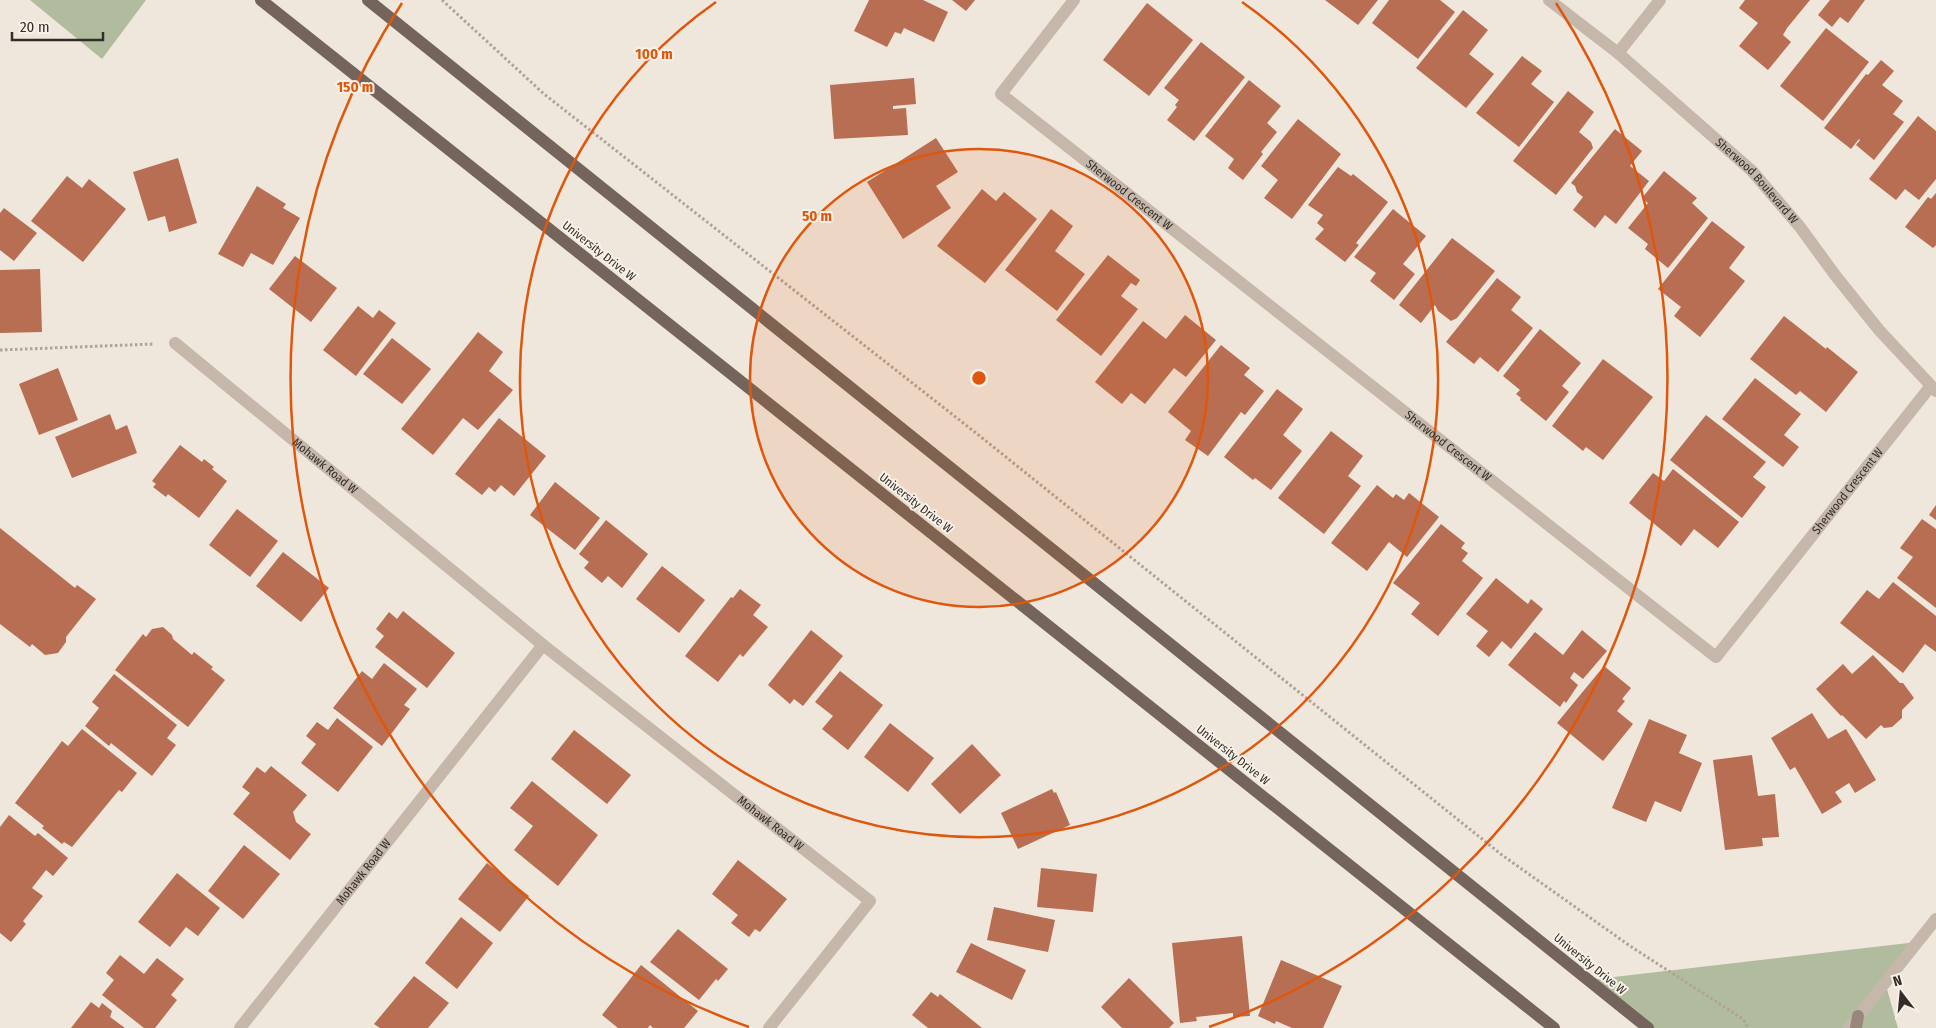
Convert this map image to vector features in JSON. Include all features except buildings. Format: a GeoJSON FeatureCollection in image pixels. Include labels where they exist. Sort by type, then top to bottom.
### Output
{"type":"FeatureCollection","features":[{"type":"Feature","properties":{"kind":"main road","name":"University Drive W"},"geometry":{"type":"LineString","coordinates":[[261,0],[1554,1028]]}},
{"type":"Feature","properties":{"kind":"main road","name":"University Drive W"},"geometry":{"type":"LineString","coordinates":[[368,0],[1648,1028]]}},
{"type":"Feature","properties":{"kind":"street","name":"Sherwood Crescent W"},"geometry":{"type":"LineString","coordinates":[[1074,0],[1001,94],[1716,657],[1933,389]]}},
{"type":"Feature","properties":{"kind":"street","name":"Sherwood Boulevard W"},"geometry":{"type":"LineString","coordinates":[[1549,0],[1618,53],[1752,171],[1800,226],[1835,275],[1879,330],[1933,389]]}},
{"type":"Feature","properties":{"kind":"street"},"geometry":{"type":"LineString","coordinates":[[1618,53],[1660,0]]}},
{"type":"Feature","properties":{"kind":"street","name":"Mohawk Road W"},"geometry":{"type":"LineString","coordinates":[[175,343],[543,645],[870,901],[769,1028]]}},
{"type":"Feature","properties":{"kind":"street","name":"Mohawk Road W"},"geometry":{"type":"LineString","coordinates":[[240,1028],[543,645]]}},
{"type":"Feature","properties":{"kind":"street"},"geometry":{"type":"LineString","coordinates":[[1849,1028],[1857,1022],[1936,919]]}},
{"type":"Feature","properties":{"kind":"path"},"geometry":{"type":"LineString","coordinates":[[442,0],[544,94],[976,433],[1502,855],[1630,946],[1743,1019],[1748,1028]]}},
{"type":"Feature","properties":{"kind":"path"},"geometry":{"type":"LineString","coordinates":[[0,350],[175,343]]}},
{"type":"Feature","properties":{"kind":"green space"},"geometry":{"type":"Polygon","coordinates":[[[30,0],[146,0],[102,59],[30,0]]]}},
{"type":"Feature","properties":{"kind":"green space"},"geometry":{"type":"Polygon","coordinates":[[[1917,942],[1885,982],[1898,1028],[1648,1028],[1588,980],[1917,942]]]}}]}
